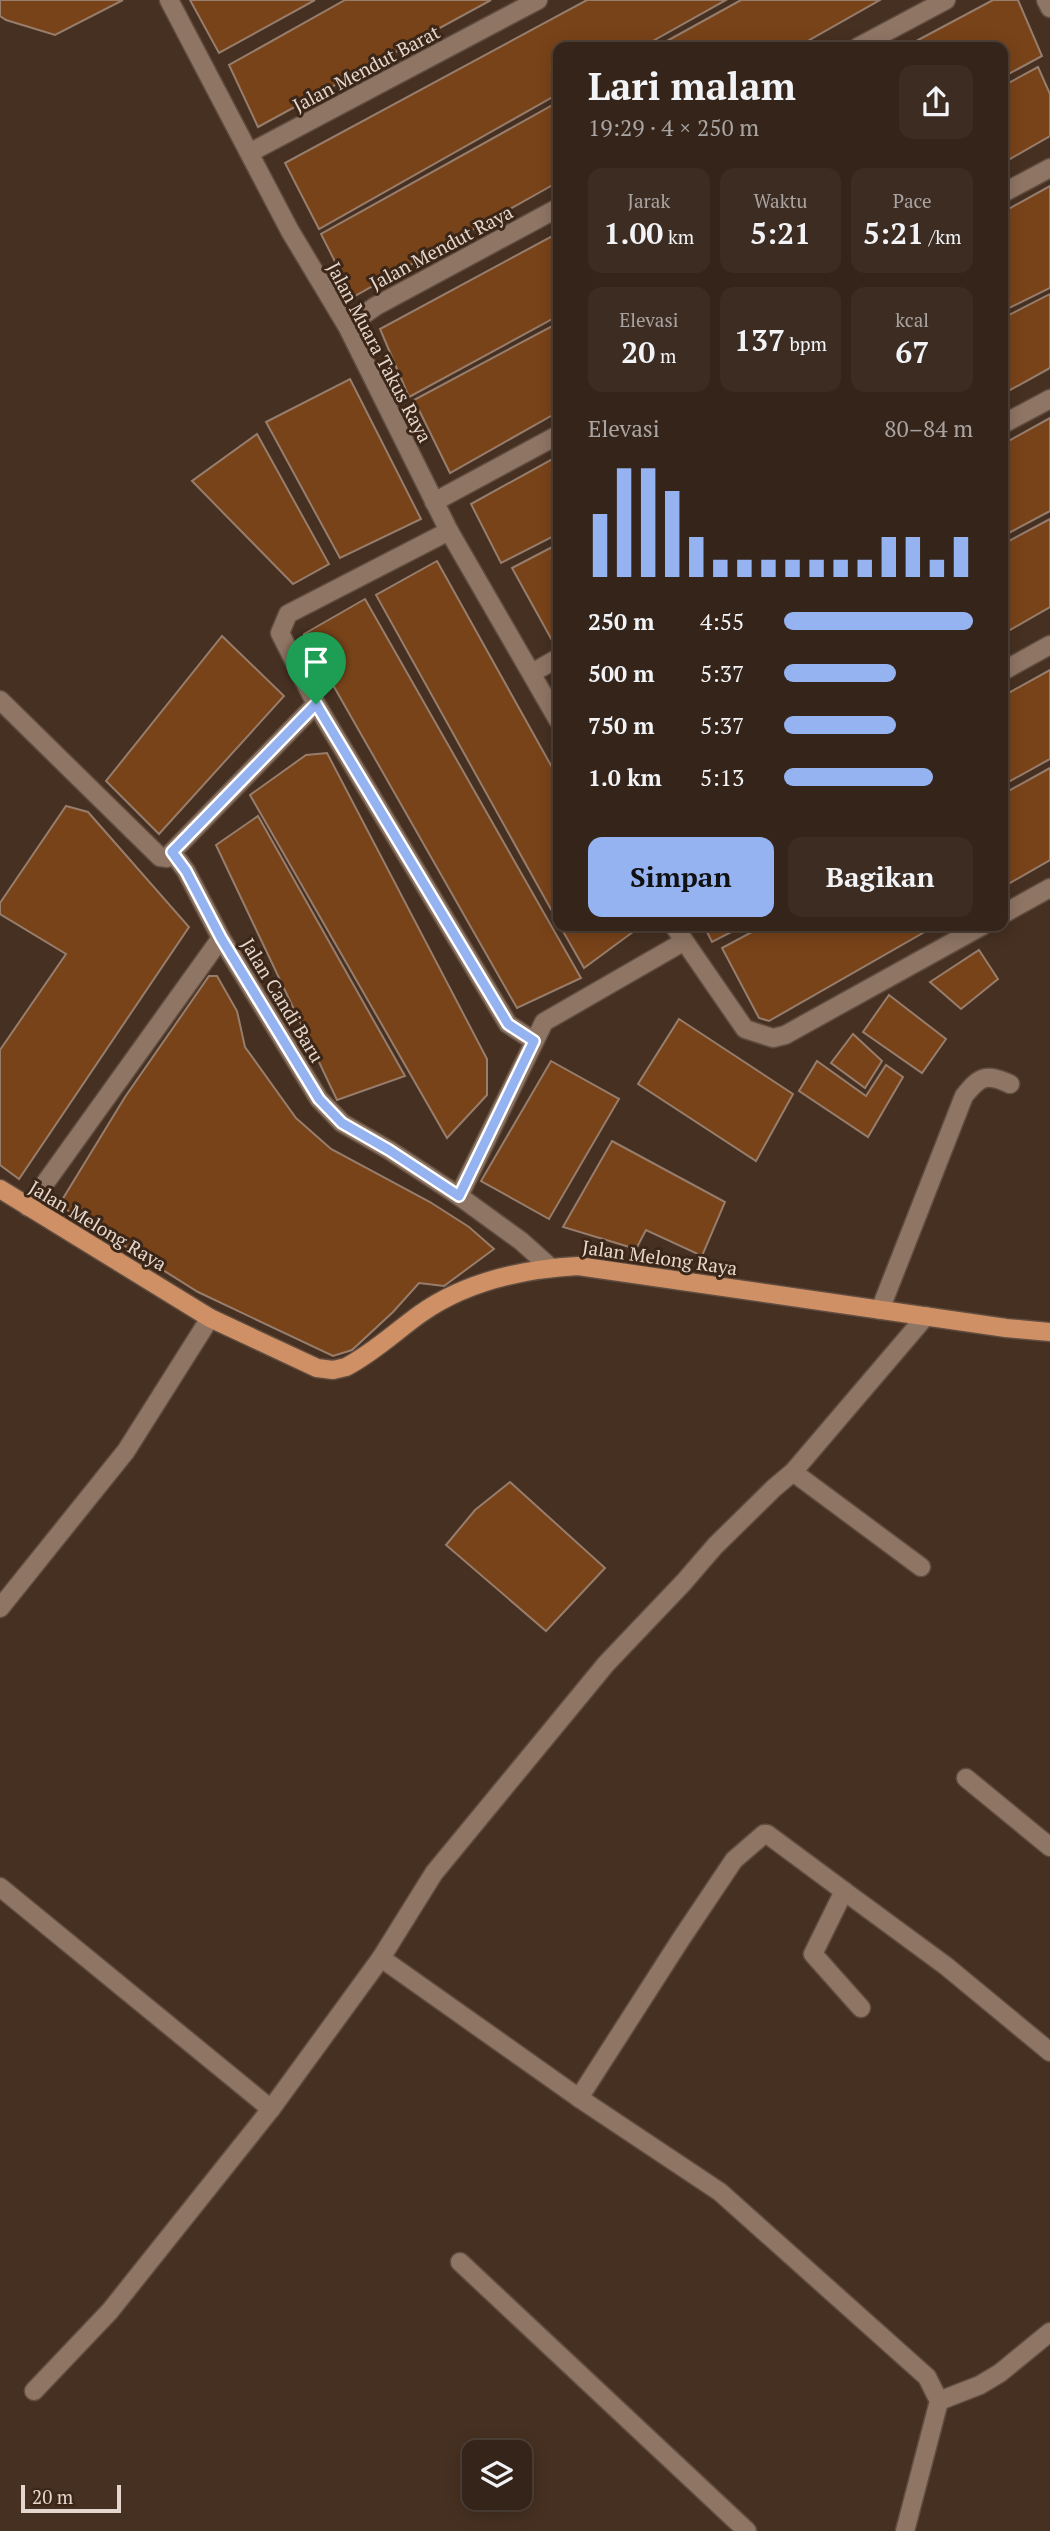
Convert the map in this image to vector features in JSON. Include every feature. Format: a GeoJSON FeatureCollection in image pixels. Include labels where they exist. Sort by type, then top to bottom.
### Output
{"type":"FeatureCollection","features":[{"type":"Feature","properties":{"kind":"main road","name":"Jalan Melong Raya"},"geometry":{"type":"LineString","coordinates":[[0,1189],[210,1318],[317,1368],[333,1370],[356,1362],[423,1312],[459,1294],[494,1279],[550,1267],[578,1266],[1006,1328],[1050,1332]]}},
{"type":"Feature","properties":{"kind":"street","name":"Jalan Muara Takus Raya"},"geometry":{"type":"LineString","coordinates":[[169,0],[251,152],[290,231],[347,326],[449,531],[553,711]]}},
{"type":"Feature","properties":{"kind":"street","name":"Jalan Mendut Barat"},"geometry":{"type":"LineString","coordinates":[[251,152],[538,0]]}},
{"type":"Feature","properties":{"kind":"street"},"geometry":{"type":"LineString","coordinates":[[867,42],[946,0]]}},
{"type":"Feature","properties":{"kind":"street"},"geometry":{"type":"LineString","coordinates":[[1046,0],[1050,8]]}},
{"type":"Feature","properties":{"kind":"street"},"geometry":{"type":"LineString","coordinates":[[1008,190],[1050,168]]}},
{"type":"Feature","properties":{"kind":"street","name":"Jalan Mendut Raya"},"geometry":{"type":"LineString","coordinates":[[347,326],[376,306],[553,211]]}},
{"type":"Feature","properties":{"kind":"street"},"geometry":{"type":"LineString","coordinates":[[1008,421],[1050,400]]}},
{"type":"Feature","properties":{"kind":"street"},"geometry":{"type":"LineString","coordinates":[[435,502],[553,438]]}},
{"type":"Feature","properties":{"kind":"street"},"geometry":{"type":"LineString","coordinates":[[449,531],[288,614],[280,633],[316,704],[508,1024],[534,1041]]}},
{"type":"Feature","properties":{"kind":"street"},"geometry":{"type":"LineString","coordinates":[[1008,668],[1050,645]]}},
{"type":"Feature","properties":{"kind":"street"},"geometry":{"type":"LineString","coordinates":[[532,673],[553,661]]}},
{"type":"Feature","properties":{"kind":"street"},"geometry":{"type":"LineString","coordinates":[[0,700],[160,857],[167,858],[316,704]]}},
{"type":"Feature","properties":{"kind":"street","name":"Jalan Candi Baru"},"geometry":{"type":"LineString","coordinates":[[172,852],[186,871],[221,938],[319,1099],[342,1123],[459,1196],[521,1241],[550,1267]]}},
{"type":"Feature","properties":{"kind":"street"},"geometry":{"type":"LineString","coordinates":[[1008,911],[1050,888]]}},
{"type":"Feature","properties":{"kind":"street"},"geometry":{"type":"LineString","coordinates":[[459,1196],[544,1022],[678,934],[745,1029],[773,1038],[785,1035],[973,931]]}},
{"type":"Feature","properties":{"kind":"street"},"geometry":{"type":"LineString","coordinates":[[28,1208],[221,938]]}},
{"type":"Feature","properties":{"kind":"street"},"geometry":{"type":"LineString","coordinates":[[880,1310],[964,1096],[973,1084],[983,1077],[996,1077],[1010,1084]]}},
{"type":"Feature","properties":{"kind":"street"},"geometry":{"type":"LineString","coordinates":[[34,2391],[110,2311],[271,2109],[381,1958],[434,1873],[606,1664],[715,1546],[793,1472],[926,1316]]}},
{"type":"Feature","properties":{"kind":"street"},"geometry":{"type":"LineString","coordinates":[[0,1608],[126,1451],[210,1318]]}},
{"type":"Feature","properties":{"kind":"street"},"geometry":{"type":"LineString","coordinates":[[793,1472],[921,1567]]}},
{"type":"Feature","properties":{"kind":"street"},"geometry":{"type":"LineString","coordinates":[[966,1778],[1050,1847]]}},
{"type":"Feature","properties":{"kind":"street"},"geometry":{"type":"LineString","coordinates":[[579,2098],[734,1860],[764,1834],[770,1835],[946,1966],[1050,2052]]}},
{"type":"Feature","properties":{"kind":"street"},"geometry":{"type":"LineString","coordinates":[[0,1887],[271,2109]]}},
{"type":"Feature","properties":{"kind":"street"},"geometry":{"type":"LineString","coordinates":[[844,1891],[813,1954],[861,2008]]}},
{"type":"Feature","properties":{"kind":"street"},"geometry":{"type":"LineString","coordinates":[[381,1958],[579,2098],[720,2192],[927,2377],[939,2401],[905,2531]]}},
{"type":"Feature","properties":{"kind":"street"},"geometry":{"type":"LineString","coordinates":[[460,2262],[747,2531]]}},
{"type":"Feature","properties":{"kind":"street"},"geometry":{"type":"LineString","coordinates":[[939,2401],[980,2385],[1000,2373],[1050,2332]]}},
{"type":"Feature","properties":{"kind":"building"},"geometry":{"type":"Polygon","coordinates":[[[0,0],[123,0],[55,35],[6,20],[0,16],[0,0]]]}},
{"type":"Feature","properties":{"kind":"building"},"geometry":{"type":"Polygon","coordinates":[[[190,0],[315,0],[219,53],[190,0]]]}},
{"type":"Feature","properties":{"kind":"building"},"geometry":{"type":"Polygon","coordinates":[[[345,0],[491,0],[258,127],[229,65],[345,0]]]}},
{"type":"Feature","properties":{"kind":"building"},"geometry":{"type":"Polygon","coordinates":[[[587,0],[726,0],[651,42],[553,42],[553,97],[319,229],[285,163],[587,0]]]}},
{"type":"Feature","properties":{"kind":"building"},"geometry":{"type":"Polygon","coordinates":[[[741,0],[880,0],[806,42],[665,42],[741,0]]]}},
{"type":"Feature","properties":{"kind":"building"},"geometry":{"type":"Polygon","coordinates":[[[993,0],[1018,0],[1042,56],[1008,74],[1008,42],[914,42],[993,0]]]}},
{"type":"Feature","properties":{"kind":"building"},"geometry":{"type":"Polygon","coordinates":[[[1038,67],[1050,94],[1050,136],[1008,160],[1008,83],[1038,67]]]}},
{"type":"Feature","properties":{"kind":"building"},"geometry":{"type":"Polygon","coordinates":[[[553,105],[553,185],[353,297],[321,234],[553,105]]]}},
{"type":"Feature","properties":{"kind":"building"},"geometry":{"type":"Polygon","coordinates":[[[1050,186],[1050,288],[1008,309],[1008,209],[1050,186]]]}},
{"type":"Feature","properties":{"kind":"building"},"geometry":{"type":"Polygon","coordinates":[[[553,236],[553,319],[409,397],[380,329],[553,236]]]}},
{"type":"Feature","properties":{"kind":"building"},"geometry":{"type":"Polygon","coordinates":[[[1050,294],[1050,368],[1008,391],[1008,315],[1050,294]]]}},
{"type":"Feature","properties":{"kind":"building"},"geometry":{"type":"Polygon","coordinates":[[[553,326],[553,415],[450,473],[414,400],[553,326]]]}},
{"type":"Feature","properties":{"kind":"building"},"geometry":{"type":"Polygon","coordinates":[[[350,379],[421,519],[340,558],[266,422],[350,379]]]}},
{"type":"Feature","properties":{"kind":"building"},"geometry":{"type":"Polygon","coordinates":[[[1050,418],[1050,511],[1008,533],[1008,441],[1050,418]]]}},
{"type":"Feature","properties":{"kind":"building"},"geometry":{"type":"Polygon","coordinates":[[[257,434],[329,564],[293,584],[192,481],[257,434]]]}},
{"type":"Feature","properties":{"kind":"building"},"geometry":{"type":"Polygon","coordinates":[[[553,459],[553,537],[501,563],[471,504],[553,459]]]}},
{"type":"Feature","properties":{"kind":"building"},"geometry":{"type":"Polygon","coordinates":[[[1050,519],[1050,607],[1008,631],[1008,541],[1050,519]]]}},
{"type":"Feature","properties":{"kind":"building"},"geometry":{"type":"Polygon","coordinates":[[[553,547],[553,642],[512,568],[553,547]]]}},
{"type":"Feature","properties":{"kind":"building"},"geometry":{"type":"Polygon","coordinates":[[[437,561],[553,769],[553,913],[376,595],[437,561]]]}},
{"type":"Feature","properties":{"kind":"building"},"geometry":{"type":"Polygon","coordinates":[[[365,599],[581,978],[517,1008],[304,634],[365,599]]]}},
{"type":"Feature","properties":{"kind":"building"},"geometry":{"type":"Polygon","coordinates":[[[222,636],[284,696],[159,834],[106,781],[222,636]]]}},
{"type":"Feature","properties":{"kind":"building"},"geometry":{"type":"Polygon","coordinates":[[[1050,670],[1050,759],[1008,782],[1008,693],[1050,670]]]}},
{"type":"Feature","properties":{"kind":"building"},"geometry":{"type":"Polygon","coordinates":[[[327,753],[487,1059],[487,1095],[447,1138],[250,795],[306,755],[327,753]]]}},
{"type":"Feature","properties":{"kind":"building"},"geometry":{"type":"Polygon","coordinates":[[[1050,768],[1050,860],[1008,884],[1008,791],[1050,768]]]}},
{"type":"Feature","properties":{"kind":"building"},"geometry":{"type":"Polygon","coordinates":[[[66,806],[88,812],[189,927],[19,1179],[0,1165],[0,1050],[66,954],[0,914],[0,903],[66,806]]]}},
{"type":"Feature","properties":{"kind":"building"},"geometry":{"type":"Polygon","coordinates":[[[258,816],[405,1076],[337,1100],[216,845],[258,816]]]}},
{"type":"Feature","properties":{"kind":"building"},"geometry":{"type":"Polygon","coordinates":[[[563,931],[634,931],[584,968],[563,931]]]}},
{"type":"Feature","properties":{"kind":"building"},"geometry":{"type":"Polygon","coordinates":[[[706,931],[733,931],[712,942],[706,931]]]}},
{"type":"Feature","properties":{"kind":"building"},"geometry":{"type":"Polygon","coordinates":[[[754,931],[926,931],[769,1021],[759,1018],[722,948],[754,931]]]}},
{"type":"Feature","properties":{"kind":"building"},"geometry":{"type":"Polygon","coordinates":[[[979,950],[998,979],[961,1009],[930,982],[979,950]]]}},
{"type":"Feature","properties":{"kind":"building"},"geometry":{"type":"Polygon","coordinates":[[[209,976],[217,976],[237,1011],[245,1047],[296,1118],[331,1149],[430,1202],[469,1227],[494,1249],[444,1286],[419,1283],[393,1312],[352,1350],[333,1356],[198,1292],[59,1205],[125,1097],[209,976]]]}},
{"type":"Feature","properties":{"kind":"building"},"geometry":{"type":"Polygon","coordinates":[[[889,995],[946,1039],[922,1073],[863,1032],[889,995]]]}},
{"type":"Feature","properties":{"kind":"building"},"geometry":{"type":"Polygon","coordinates":[[[679,1019],[793,1094],[756,1161],[638,1084],[679,1019]]]}},
{"type":"Feature","properties":{"kind":"building"},"geometry":{"type":"Polygon","coordinates":[[[853,1034],[882,1061],[865,1088],[831,1063],[853,1034]]]}},
{"type":"Feature","properties":{"kind":"building"},"geometry":{"type":"Polygon","coordinates":[[[551,1061],[619,1099],[549,1219],[481,1181],[551,1061]]]}},
{"type":"Feature","properties":{"kind":"building"},"geometry":{"type":"Polygon","coordinates":[[[817,1061],[866,1096],[886,1065],[903,1077],[868,1137],[799,1091],[817,1061]]]}},
{"type":"Feature","properties":{"kind":"building"},"geometry":{"type":"Polygon","coordinates":[[[612,1141],[725,1202],[702,1256],[646,1230],[636,1249],[563,1227],[612,1141]]]}},
{"type":"Feature","properties":{"kind":"building"},"geometry":{"type":"Polygon","coordinates":[[[510,1482],[605,1568],[546,1631],[446,1545],[475,1510],[510,1482]]]}},
{"type":"Feature","properties":{"kind":"route"},"geometry":{"type":"LineString","coordinates":[[316,704],[508,1024],[534,1041],[459,1196],[342,1123],[319,1099],[221,938],[186,871],[172,852],[316,704]]}}]}
